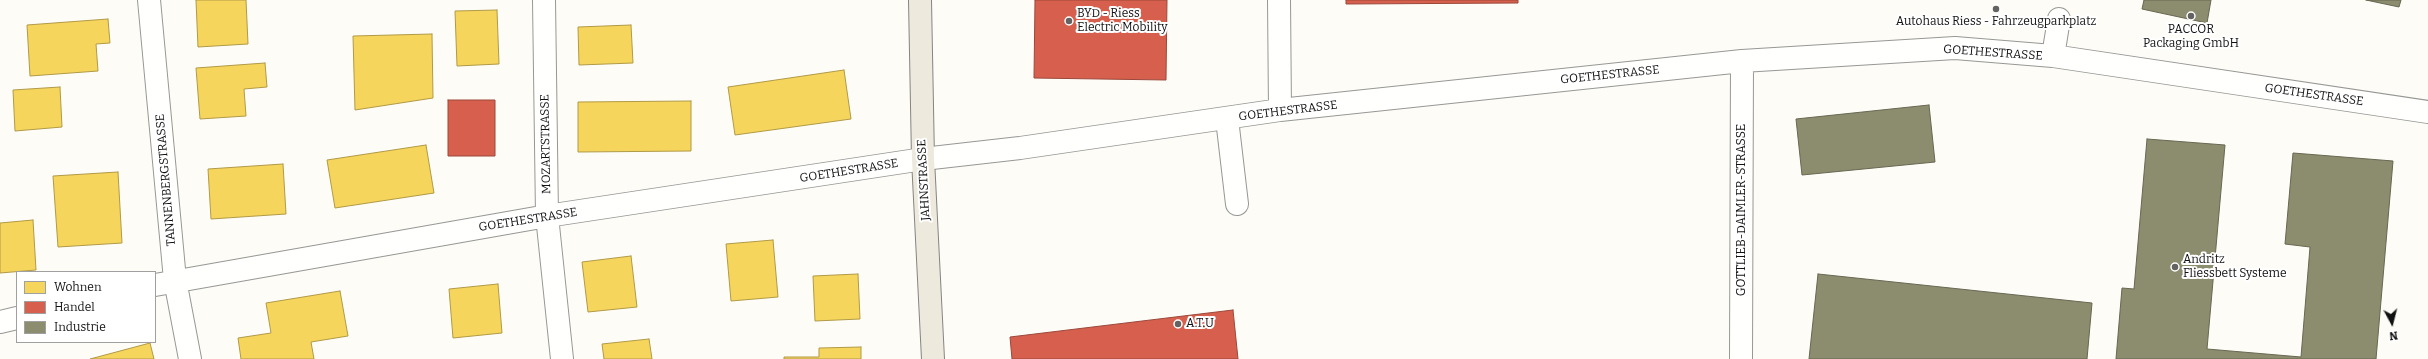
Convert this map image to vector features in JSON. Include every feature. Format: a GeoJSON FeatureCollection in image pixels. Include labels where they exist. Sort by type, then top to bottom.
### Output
{"type":"FeatureCollection","features":[{"type":"Feature","properties":{"kind":"main road","name":"JAHNSTRASSE"},"geometry":{"type":"LineString","coordinates":[[920,0],[923,160],[933,359]]}},
{"type":"Feature","properties":{"kind":"street","name":"TANNENBERGSTRASSE"},"geometry":{"type":"LineString","coordinates":[[149,0],[165,282],[190,359]]}},
{"type":"Feature","properties":{"kind":"street","name":"MOZARTSTRASSE"},"geometry":{"type":"LineString","coordinates":[[544,0],[547,216],[562,359]]}},
{"type":"Feature","properties":{"kind":"street"},"geometry":{"type":"LineString","coordinates":[[1279,0],[1280,110]]}},
{"type":"Feature","properties":{"kind":"street"},"geometry":{"type":"LineString","coordinates":[[2053,56],[2059,19]]}},
{"type":"Feature","properties":{"kind":"street","name":"GOETHESTRASSE"},"geometry":{"type":"LineString","coordinates":[[165,282],[547,216],[923,160],[976,154],[1280,110],[1742,61],[1955,48],[2053,56],[2428,112]]}},
{"type":"Feature","properties":{"kind":"street","name":"GOTTLIEB-DAIMLER-STRASSE"},"geometry":{"type":"LineString","coordinates":[[1741,359],[1742,61]]}},
{"type":"Feature","properties":{"kind":"street"},"geometry":{"type":"LineString","coordinates":[[1227,118],[1237,204]]}},
{"type":"Feature","properties":{"kind":"street"},"geometry":{"type":"LineString","coordinates":[[0,322],[16,318]]}},
{"type":"Feature","properties":{"kind":"building: Wohnen"},"geometry":{"type":"Polygon","coordinates":[[[196,0],[246,0],[248,44],[198,47],[196,0]]]}},
{"type":"Feature","properties":{"kind":"building: Wohnen"},"geometry":{"type":"Polygon","coordinates":[[[497,10],[499,64],[457,66],[455,11],[497,10]]]}},
{"type":"Feature","properties":{"kind":"building: Wohnen"},"geometry":{"type":"Polygon","coordinates":[[[108,19],[110,43],[96,44],[98,71],[30,76],[27,25],[108,19]]]}},
{"type":"Feature","properties":{"kind":"building: Wohnen"},"geometry":{"type":"Polygon","coordinates":[[[631,25],[633,63],[579,65],[578,27],[631,25]]]}},
{"type":"Feature","properties":{"kind":"building: Wohnen"},"geometry":{"type":"Polygon","coordinates":[[[432,34],[433,98],[355,110],[353,36],[432,34]]]}},
{"type":"Feature","properties":{"kind":"building: Wohnen"},"geometry":{"type":"Polygon","coordinates":[[[265,63],[267,87],[244,89],[246,116],[200,119],[196,68],[265,63]]]}},
{"type":"Feature","properties":{"kind":"building: Wohnen"},"geometry":{"type":"Polygon","coordinates":[[[844,70],[851,119],[735,135],[728,87],[844,70]]]}},
{"type":"Feature","properties":{"kind":"building: Wohnen"},"geometry":{"type":"Polygon","coordinates":[[[60,87],[62,127],[15,131],[13,90],[60,87]]]}},
{"type":"Feature","properties":{"kind":"building: Wohnen"},"geometry":{"type":"Polygon","coordinates":[[[691,101],[691,151],[578,152],[578,102],[691,101]]]}},
{"type":"Feature","properties":{"kind":"building: Wohnen"},"geometry":{"type":"Polygon","coordinates":[[[426,145],[434,193],[335,208],[327,160],[426,145]]]}},
{"type":"Feature","properties":{"kind":"building: Wohnen"},"geometry":{"type":"Polygon","coordinates":[[[283,164],[286,214],[211,219],[208,169],[283,164]]]}},
{"type":"Feature","properties":{"kind":"building: Wohnen"},"geometry":{"type":"Polygon","coordinates":[[[118,172],[122,243],[58,247],[53,176],[118,172]]]}},
{"type":"Feature","properties":{"kind":"building: Wohnen"},"geometry":{"type":"Polygon","coordinates":[[[33,220],[36,270],[0,273],[0,223],[33,220]]]}},
{"type":"Feature","properties":{"kind":"building: Wohnen"},"geometry":{"type":"Polygon","coordinates":[[[773,240],[778,297],[731,301],[726,244],[773,240]]]}},
{"type":"Feature","properties":{"kind":"building: Wohnen"},"geometry":{"type":"Polygon","coordinates":[[[631,256],[637,307],[588,312],[582,262],[631,256]]]}},
{"type":"Feature","properties":{"kind":"building: Wohnen"},"geometry":{"type":"Polygon","coordinates":[[[858,274],[860,319],[815,321],[813,276],[858,274]]]}},
{"type":"Feature","properties":{"kind":"building: Wohnen"},"geometry":{"type":"Polygon","coordinates":[[[498,284],[502,333],[453,338],[449,289],[498,284]]]}},
{"type":"Feature","properties":{"kind":"building: Wohnen"},"geometry":{"type":"Polygon","coordinates":[[[340,291],[348,336],[311,342],[314,359],[241,359],[238,338],[271,333],[266,303],[340,291]]]}},
{"type":"Feature","properties":{"kind":"building: Wohnen"},"geometry":{"type":"Polygon","coordinates":[[[649,339],[652,359],[604,359],[602,344],[649,339]]]}},
{"type":"Feature","properties":{"kind":"building: Wohnen"},"geometry":{"type":"Polygon","coordinates":[[[150,343],[154,359],[90,359],[150,343]]]}},
{"type":"Feature","properties":{"kind":"building: Wohnen"},"geometry":{"type":"Polygon","coordinates":[[[861,347],[861,359],[784,359],[784,357],[819,357],[819,348],[861,347]]]}},
{"type":"Feature","properties":{"kind":"building: Handel"},"geometry":{"type":"Polygon","coordinates":[[[1035,0],[1167,0],[1166,80],[1034,78],[1035,0]]]}},
{"type":"Feature","properties":{"kind":"building: Handel"},"geometry":{"type":"Polygon","coordinates":[[[1346,0],[1518,0],[1518,3],[1346,4],[1346,0]]]}},
{"type":"Feature","properties":{"kind":"building: Handel"},"geometry":{"type":"Polygon","coordinates":[[[448,100],[495,100],[495,156],[448,156],[448,100]]]}},
{"type":"Feature","properties":{"kind":"building: Handel","name":"A.T.U"},"geometry":{"type":"Polygon","coordinates":[[[1233,310],[1238,359],[1012,359],[1010,337],[1233,310]]]}},
{"type":"Feature","properties":{"kind":"building: Industrie","name":"PACCOR Packaging GmbH"},"geometry":{"type":"Polygon","coordinates":[[[2144,0],[2211,0],[2207,23],[2142,9],[2144,0]]]}},
{"type":"Feature","properties":{"kind":"building: Industrie"},"geometry":{"type":"Polygon","coordinates":[[[2366,0],[2401,0],[2399,7],[2366,0]]]}},
{"type":"Feature","properties":{"kind":"building: Industrie"},"geometry":{"type":"Polygon","coordinates":[[[1929,105],[1935,162],[1802,175],[1796,119],[1929,105]]]}},
{"type":"Feature","properties":{"kind":"building: Industrie","name":"Andritz Fliessbett Systeme"},"geometry":{"type":"Polygon","coordinates":[[[2147,139],[2225,145],[2207,349],[2301,357],[2310,247],[2285,244],[2293,153],[2393,161],[2376,359],[2116,359],[2122,288],[2134,289],[2147,139]]]}},
{"type":"Feature","properties":{"kind":"building: Industrie"},"geometry":{"type":"Polygon","coordinates":[[[1818,274],[2092,303],[2087,359],[1809,359],[1818,274]]]}},
{"type":"Feature","properties":{"kind":"place","name":"Autohaus Riess - Fahrzeugparkplatz"},"geometry":{"type":"Point","coordinates":[1996,9]}},
{"type":"Feature","properties":{"kind":"place","name":"PACCOR Packaging GmbH"},"geometry":{"type":"Point","coordinates":[2191,16]}},
{"type":"Feature","properties":{"kind":"place","name":"BYD - Riess Electric Mobility"},"geometry":{"type":"Point","coordinates":[1069,21]}},
{"type":"Feature","properties":{"kind":"place","name":"Andritz Fliessbett Systeme"},"geometry":{"type":"Point","coordinates":[2175,267]}},
{"type":"Feature","properties":{"kind":"place","name":"A.T.U"},"geometry":{"type":"Point","coordinates":[1178,324]}}]}
